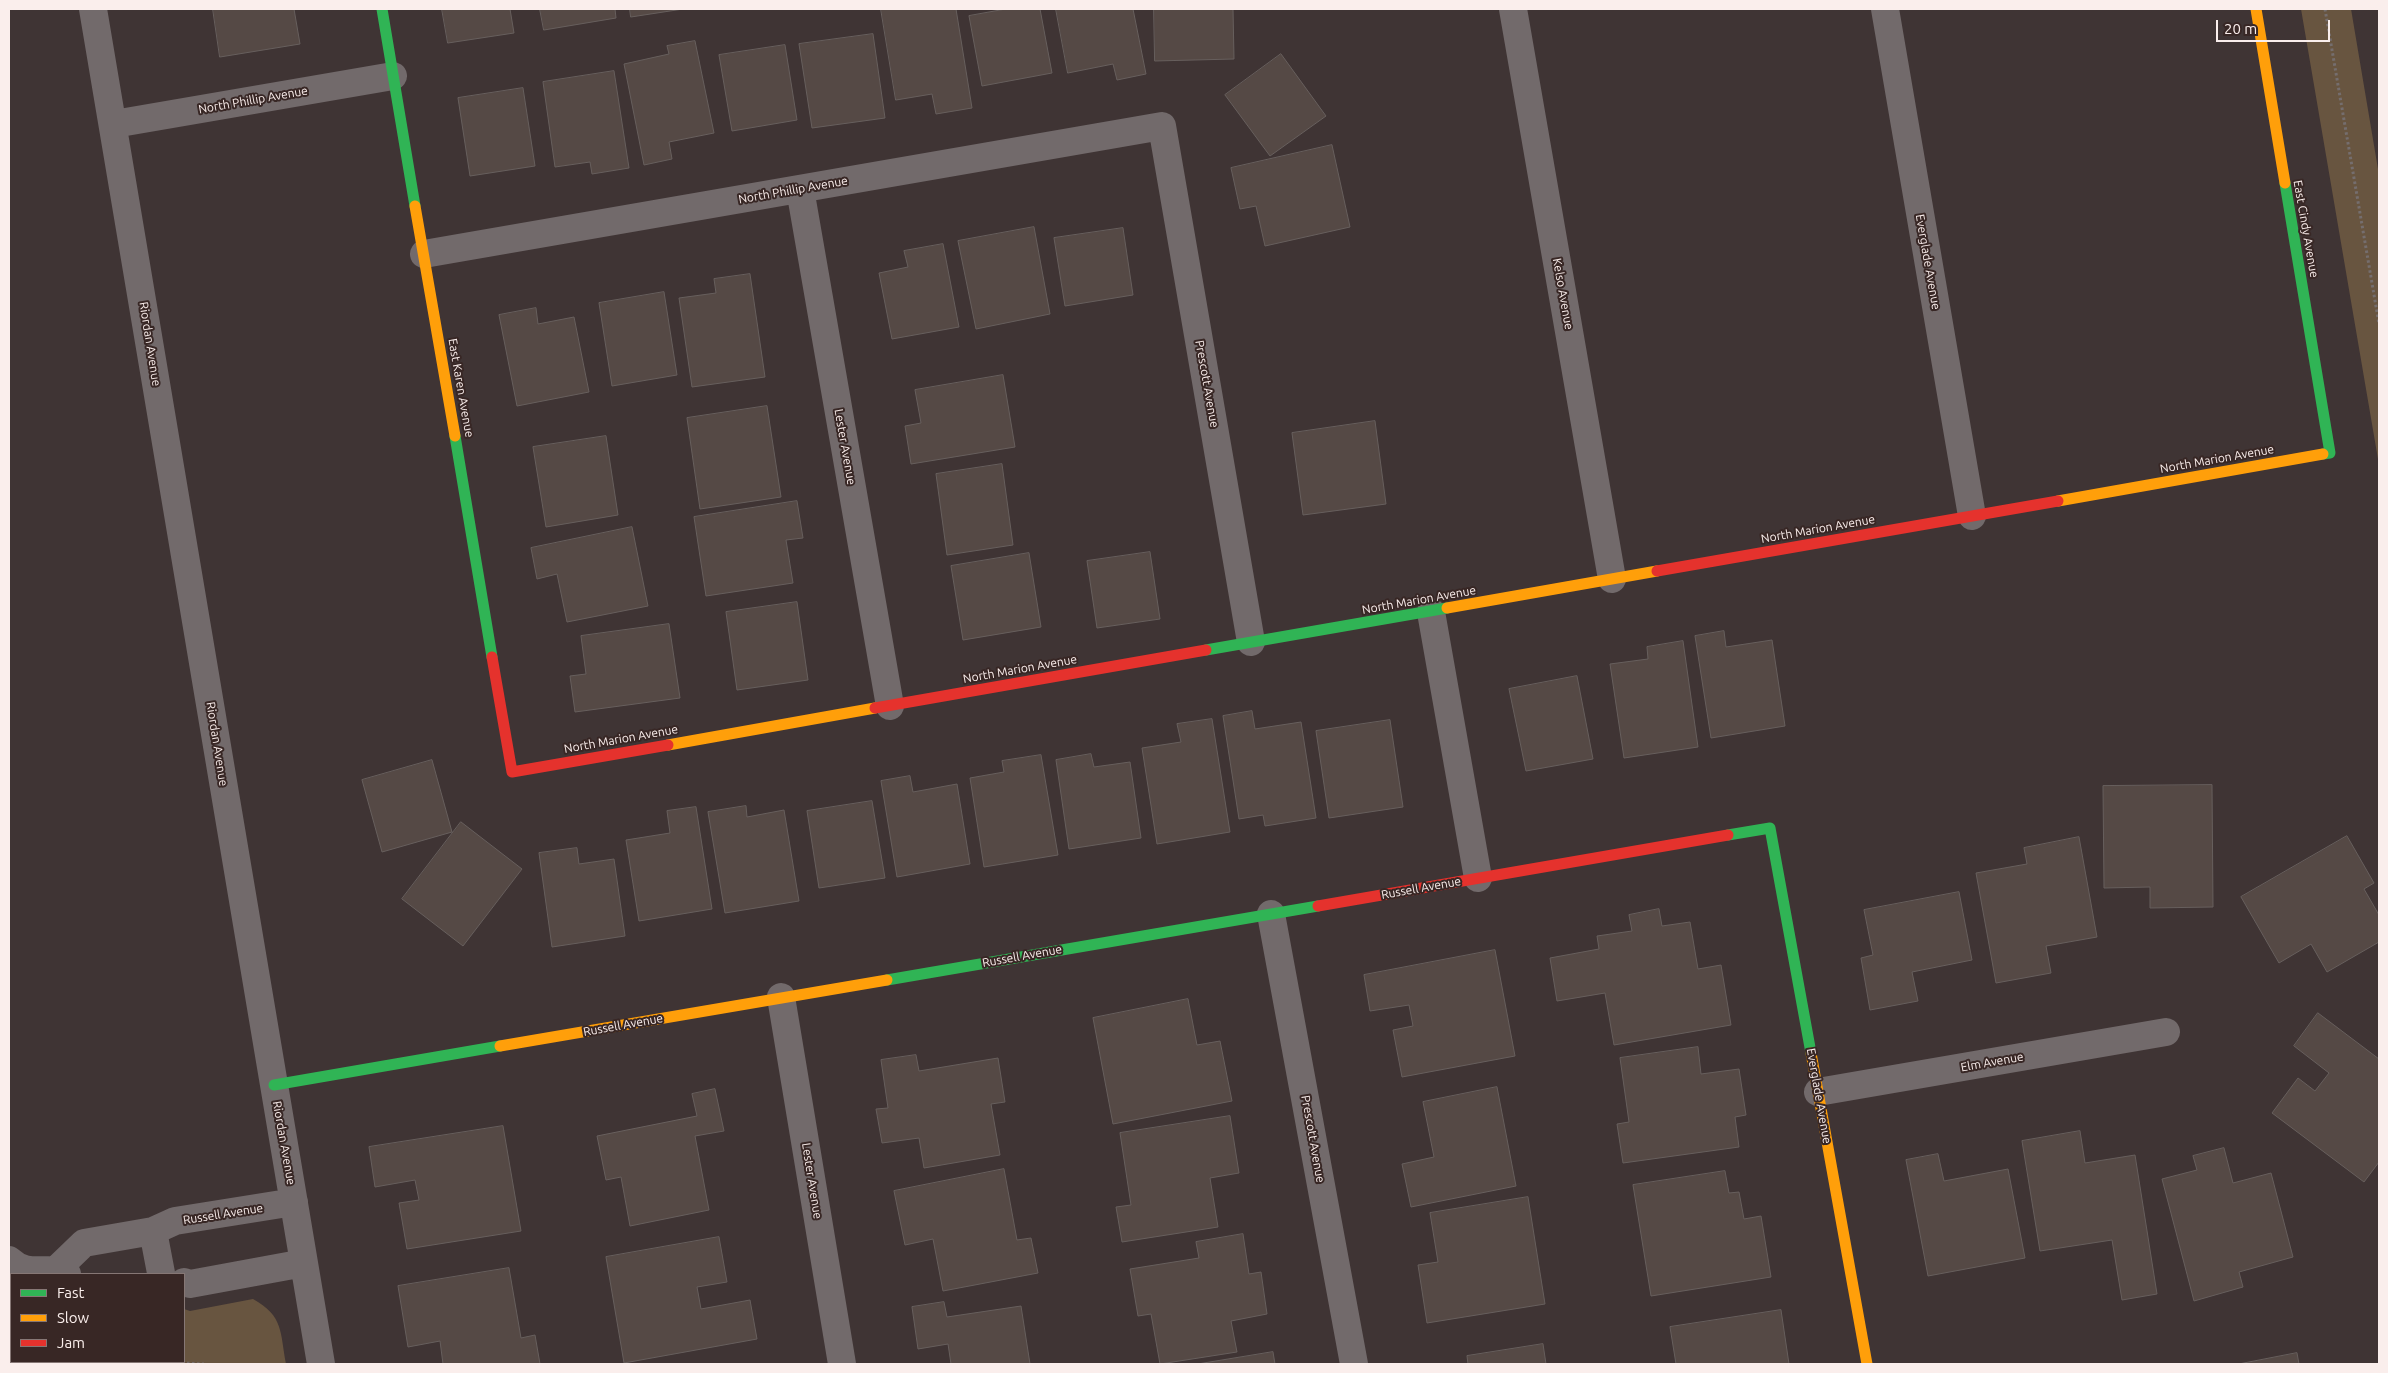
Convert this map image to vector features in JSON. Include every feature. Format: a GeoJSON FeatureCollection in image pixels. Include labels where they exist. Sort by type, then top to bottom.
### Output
{"type":"FeatureCollection","features":[{"type":"Feature","properties":{"kind":"street","name":"Riordan Avenue"},"geometry":{"type":"LineString","coordinates":[[93,9],[114,124],[321,1364]]}},
{"type":"Feature","properties":{"kind":"street","name":"East Karen Avenue"},"geometry":{"type":"LineString","coordinates":[[382,9],[512,772]]}},
{"type":"Feature","properties":{"kind":"street","name":"Kelso Avenue"},"geometry":{"type":"LineString","coordinates":[[1513,9],[1612,579]]}},
{"type":"Feature","properties":{"kind":"street","name":"Everglade Avenue"},"geometry":{"type":"LineString","coordinates":[[1885,9],[1972,516]]}},
{"type":"Feature","properties":{"kind":"street","name":"East Cindy Avenue"},"geometry":{"type":"LineString","coordinates":[[2256,9],[2330,453]]}},
{"type":"Feature","properties":{"kind":"street","name":"North Phillip Avenue"},"geometry":{"type":"LineString","coordinates":[[114,124],[393,76]]}},
{"type":"Feature","properties":{"kind":"street","name":"North Phillip Avenue"},"geometry":{"type":"LineString","coordinates":[[424,254],[1162,126]]}},
{"type":"Feature","properties":{"kind":"street","name":"Prescott Avenue"},"geometry":{"type":"LineString","coordinates":[[1162,126],[1251,642]]}},
{"type":"Feature","properties":{"kind":"street","name":"Lester Avenue"},"geometry":{"type":"LineString","coordinates":[[800,189],[890,706]]}},
{"type":"Feature","properties":{"kind":"street","name":"North Marion Avenue"},"geometry":{"type":"LineString","coordinates":[[512,772],[2330,453]]}},
{"type":"Feature","properties":{"kind":"street"},"geometry":{"type":"LineString","coordinates":[[1431,612],[1478,878]]}},
{"type":"Feature","properties":{"kind":"street","name":"Everglade Avenue"},"geometry":{"type":"LineString","coordinates":[[1770,828],[1867,1364]]}},
{"type":"Feature","properties":{"kind":"street","name":"Russell Avenue"},"geometry":{"type":"LineString","coordinates":[[274,1085],[1770,828]]}},
{"type":"Feature","properties":{"kind":"street","name":"Prescott Avenue"},"geometry":{"type":"LineString","coordinates":[[1271,914],[1354,1364]]}},
{"type":"Feature","properties":{"kind":"street","name":"Lester Avenue"},"geometry":{"type":"LineString","coordinates":[[781,997],[842,1364]]}},
{"type":"Feature","properties":{"kind":"street","name":"Elm Avenue"},"geometry":{"type":"LineString","coordinates":[[1818,1092],[2166,1032]]}},
{"type":"Feature","properties":{"kind":"street","name":"Russell Avenue"},"geometry":{"type":"LineString","coordinates":[[9,1260],[15,1266],[36,1272],[62,1272],[84,1242],[153,1231],[175,1221],[294,1202]]}},
{"type":"Feature","properties":{"kind":"street"},"geometry":{"type":"LineString","coordinates":[[153,1231],[165,1273]]}},
{"type":"Feature","properties":{"kind":"street"},"geometry":{"type":"LineString","coordinates":[[185,1282],[190,1284],[304,1263]]}},
{"type":"Feature","properties":{"kind":"path"},"geometry":{"type":"LineString","coordinates":[[2325,9],[2379,324]]}},
{"type":"Feature","properties":{"kind":"path"},"geometry":{"type":"LineString","coordinates":[[183,1363],[204,1364]]}},
{"type":"Feature","properties":{"kind":"shaded area"},"geometry":{"type":"Polygon","coordinates":[[[2301,9],[2351,9],[2379,175],[2379,465],[2301,9]]]}},
{"type":"Feature","properties":{"kind":"shaded area"},"geometry":{"type":"Polygon","coordinates":[[[253,1299],[270,1312],[279,1326],[286,1364],[9,1364],[9,1307],[10,1363],[185,1363],[185,1309],[190,1311],[253,1299]]]}},
{"type":"Feature","properties":{"kind":"building"},"geometry":{"type":"Polygon","coordinates":[[[213,9],[294,9],[300,44],[220,57],[213,9]]]}},
{"type":"Feature","properties":{"kind":"building"},"geometry":{"type":"Polygon","coordinates":[[[442,9],[510,9],[514,33],[448,43],[442,9]]]}},
{"type":"Feature","properties":{"kind":"building"},"geometry":{"type":"Polygon","coordinates":[[[540,9],[615,9],[616,18],[544,30],[540,9]]]}},
{"type":"Feature","properties":{"kind":"building"},"geometry":{"type":"Polygon","coordinates":[[[630,9],[683,9],[631,17],[630,9]]]}},
{"type":"Feature","properties":{"kind":"building"},"geometry":{"type":"Polygon","coordinates":[[[881,9],[956,9],[972,108],[936,114],[932,94],[896,100],[881,9]]]}},
{"type":"Feature","properties":{"kind":"building"},"geometry":{"type":"Polygon","coordinates":[[[1006,9],[1040,9],[1052,73],[982,86],[969,16],[1006,9]]]}},
{"type":"Feature","properties":{"kind":"building"},"geometry":{"type":"Polygon","coordinates":[[[1056,9],[1133,9],[1146,74],[1117,80],[1113,64],[1068,73],[1056,9]]]}},
{"type":"Feature","properties":{"kind":"building"},"geometry":{"type":"Polygon","coordinates":[[[1154,9],[1233,9],[1234,59],[1155,61],[1154,9]]]}},
{"type":"Feature","properties":{"kind":"building"},"geometry":{"type":"Polygon","coordinates":[[[873,34],[885,118],[812,128],[799,44],[873,34]]]}},
{"type":"Feature","properties":{"kind":"building"},"geometry":{"type":"Polygon","coordinates":[[[695,41],[714,133],[669,142],[672,159],[644,165],[624,64],[669,54],[667,46],[695,41]]]}},
{"type":"Feature","properties":{"kind":"building"},"geometry":{"type":"Polygon","coordinates":[[[785,45],[797,120],[732,131],[719,55],[785,45]]]}},
{"type":"Feature","properties":{"kind":"building"},"geometry":{"type":"Polygon","coordinates":[[[1281,54],[1326,116],[1270,156],[1225,95],[1281,54]]]}},
{"type":"Feature","properties":{"kind":"building"},"geometry":{"type":"Polygon","coordinates":[[[614,71],[629,168],[592,174],[590,162],[555,167],[543,82],[614,71]]]}},
{"type":"Feature","properties":{"kind":"building"},"geometry":{"type":"Polygon","coordinates":[[[523,88],[535,166],[470,176],[458,98],[523,88]]]}},
{"type":"Feature","properties":{"kind":"building"},"geometry":{"type":"Polygon","coordinates":[[[1332,145],[1350,227],[1265,246],[1256,206],[1240,209],[1231,168],[1332,145]]]}},
{"type":"Feature","properties":{"kind":"building"},"geometry":{"type":"Polygon","coordinates":[[[1034,227],[1050,314],[976,329],[958,241],[1034,227]]]}},
{"type":"Feature","properties":{"kind":"building"},"geometry":{"type":"Polygon","coordinates":[[[1123,228],[1133,295],[1065,306],[1054,238],[1123,228]]]}},
{"type":"Feature","properties":{"kind":"building"},"geometry":{"type":"Polygon","coordinates":[[[943,244],[959,327],[892,339],[879,273],[908,267],[904,251],[943,244]]]}},
{"type":"Feature","properties":{"kind":"building"},"geometry":{"type":"Polygon","coordinates":[[[750,274],[765,377],[692,387],[679,298],[716,293],[714,279],[750,274]]]}},
{"type":"Feature","properties":{"kind":"building"},"geometry":{"type":"Polygon","coordinates":[[[664,292],[677,375],[612,386],[599,303],[664,292]]]}},
{"type":"Feature","properties":{"kind":"building"},"geometry":{"type":"Polygon","coordinates":[[[536,308],[538,324],[574,317],[589,392],[517,406],[499,315],[536,308]]]}},
{"type":"Feature","properties":{"kind":"building"},"geometry":{"type":"Polygon","coordinates":[[[1003,375],[1015,447],[911,464],[905,426],[921,423],[915,390],[1003,375]]]}},
{"type":"Feature","properties":{"kind":"building"},"geometry":{"type":"Polygon","coordinates":[[[767,406],[781,497],[700,509],[687,418],[767,406]]]}},
{"type":"Feature","properties":{"kind":"building"},"geometry":{"type":"Polygon","coordinates":[[[1375,421],[1386,504],[1303,515],[1292,433],[1375,421]]]}},
{"type":"Feature","properties":{"kind":"building"},"geometry":{"type":"Polygon","coordinates":[[[606,436],[618,515],[546,527],[533,447],[606,436]]]}},
{"type":"Feature","properties":{"kind":"building"},"geometry":{"type":"Polygon","coordinates":[[[1002,464],[1013,545],[947,555],[936,474],[1002,464]]]}},
{"type":"Feature","properties":{"kind":"building"},"geometry":{"type":"Polygon","coordinates":[[[797,501],[803,538],[786,540],[793,583],[706,596],[694,517],[797,501]]]}},
{"type":"Feature","properties":{"kind":"building"},"geometry":{"type":"Polygon","coordinates":[[[632,527],[648,606],[567,622],[557,574],[537,579],[531,548],[632,527]]]}},
{"type":"Feature","properties":{"kind":"building"},"geometry":{"type":"Polygon","coordinates":[[[1150,552],[1160,619],[1097,628],[1087,561],[1150,552]]]}},
{"type":"Feature","properties":{"kind":"building"},"geometry":{"type":"Polygon","coordinates":[[[1029,553],[1041,627],[963,640],[951,566],[1029,553]]]}},
{"type":"Feature","properties":{"kind":"building"},"geometry":{"type":"Polygon","coordinates":[[[797,602],[808,680],[737,690],[726,612],[797,602]]]}},
{"type":"Feature","properties":{"kind":"building"},"geometry":{"type":"Polygon","coordinates":[[[669,624],[680,698],[575,712],[570,676],[586,674],[581,636],[669,624]]]}},
{"type":"Feature","properties":{"kind":"building"},"geometry":{"type":"Polygon","coordinates":[[[1724,631],[1726,647],[1772,640],[1785,726],[1711,738],[1695,636],[1724,631]]]}},
{"type":"Feature","properties":{"kind":"building"},"geometry":{"type":"Polygon","coordinates":[[[1683,641],[1698,747],[1624,758],[1610,664],[1648,659],[1647,647],[1683,641]]]}},
{"type":"Feature","properties":{"kind":"building"},"geometry":{"type":"Polygon","coordinates":[[[1577,676],[1593,759],[1526,771],[1509,689],[1577,676]]]}},
{"type":"Feature","properties":{"kind":"building"},"geometry":{"type":"Polygon","coordinates":[[[1252,711],[1255,729],[1301,722],[1316,818],[1265,826],[1263,815],[1239,819],[1223,716],[1252,711]]]}},
{"type":"Feature","properties":{"kind":"building"},"geometry":{"type":"Polygon","coordinates":[[[1212,719],[1230,832],[1157,844],[1142,748],[1181,742],[1177,724],[1212,719]]]}},
{"type":"Feature","properties":{"kind":"building"},"geometry":{"type":"Polygon","coordinates":[[[1390,720],[1403,807],[1329,818],[1316,731],[1390,720]]]}},
{"type":"Feature","properties":{"kind":"building"},"geometry":{"type":"Polygon","coordinates":[[[1091,754],[1094,767],[1130,762],[1141,838],[1069,849],[1056,760],[1091,754]]]}},
{"type":"Feature","properties":{"kind":"building"},"geometry":{"type":"Polygon","coordinates":[[[1041,755],[1058,855],[984,867],[970,778],[1004,772],[1002,761],[1041,755]]]}},
{"type":"Feature","properties":{"kind":"building"},"geometry":{"type":"Polygon","coordinates":[[[432,760],[452,832],[382,852],[362,780],[432,760]]]}},
{"type":"Feature","properties":{"kind":"building"},"geometry":{"type":"Polygon","coordinates":[[[910,776],[913,792],[957,784],[970,864],[897,877],[881,781],[910,776]]]}},
{"type":"Feature","properties":{"kind":"building"},"geometry":{"type":"Polygon","coordinates":[[[2212,785],[2213,907],[2150,908],[2150,887],[2104,888],[2103,786],[2212,785]]]}},
{"type":"Feature","properties":{"kind":"building"},"geometry":{"type":"Polygon","coordinates":[[[872,801],[885,878],[819,888],[807,811],[872,801]]]}},
{"type":"Feature","properties":{"kind":"building"},"geometry":{"type":"Polygon","coordinates":[[[746,806],[747,817],[784,810],[799,901],[725,913],[708,812],[746,806]]]}},
{"type":"Feature","properties":{"kind":"building"},"geometry":{"type":"Polygon","coordinates":[[[696,807],[712,909],[639,921],[626,840],[670,833],[667,811],[696,807]]]}},
{"type":"Feature","properties":{"kind":"building"},"geometry":{"type":"Polygon","coordinates":[[[461,822],[522,869],[463,946],[402,899],[461,822]]]}},
{"type":"Feature","properties":{"kind":"building"},"geometry":{"type":"Polygon","coordinates":[[[2347,836],[2374,883],[2364,889],[2379,915],[2379,942],[2327,972],[2311,944],[2279,963],[2241,897],[2347,836]]]}},
{"type":"Feature","properties":{"kind":"building"},"geometry":{"type":"Polygon","coordinates":[[[2079,837],[2097,937],[2046,946],[2051,973],[1996,983],[1976,873],[2027,864],[2024,848],[2079,837]]]}},
{"type":"Feature","properties":{"kind":"building"},"geometry":{"type":"Polygon","coordinates":[[[577,848],[579,864],[614,859],[625,936],[552,947],[539,853],[577,848]]]}},
{"type":"Feature","properties":{"kind":"building"},"geometry":{"type":"Polygon","coordinates":[[[1959,892],[1972,960],[1912,972],[1918,1001],[1870,1010],[1861,958],[1873,955],[1864,910],[1959,892]]]}},
{"type":"Feature","properties":{"kind":"building"},"geometry":{"type":"Polygon","coordinates":[[[1659,909],[1662,926],[1690,922],[1698,969],[1721,965],[1731,1025],[1614,1045],[1605,993],[1557,1001],[1550,958],[1599,949],[1597,936],[1632,931],[1629,915],[1659,909]]]}},
{"type":"Feature","properties":{"kind":"building"},"geometry":{"type":"Polygon","coordinates":[[[1495,950],[1515,1056],[1402,1077],[1393,1030],[1413,1026],[1409,1005],[1370,1011],[1364,975],[1495,950]]]}},
{"type":"Feature","properties":{"kind":"building"},"geometry":{"type":"Polygon","coordinates":[[[1188,999],[1197,1045],[1220,1041],[1232,1101],[1113,1124],[1093,1018],[1188,999]]]}},
{"type":"Feature","properties":{"kind":"building"},"geometry":{"type":"Polygon","coordinates":[[[2318,1013],[2379,1059],[2379,1162],[2364,1182],[2272,1113],[2298,1078],[2315,1091],[2329,1073],[2294,1046],[2318,1013]]]}},
{"type":"Feature","properties":{"kind":"building"},"geometry":{"type":"Polygon","coordinates":[[[1698,1047],[1701,1074],[1739,1069],[1746,1115],[1735,1117],[1739,1147],[1623,1163],[1617,1124],[1629,1122],[1620,1058],[1698,1047]]]}},
{"type":"Feature","properties":{"kind":"building"},"geometry":{"type":"Polygon","coordinates":[[[916,1055],[919,1071],[998,1058],[1005,1102],[991,1104],[1000,1155],[924,1168],[919,1138],[882,1143],[876,1109],[888,1108],[881,1060],[916,1055]]]}},
{"type":"Feature","properties":{"kind":"building"},"geometry":{"type":"Polygon","coordinates":[[[1497,1087],[1516,1186],[1411,1207],[1402,1164],[1434,1157],[1423,1102],[1497,1087]]]}},
{"type":"Feature","properties":{"kind":"building"},"geometry":{"type":"Polygon","coordinates":[[[715,1089],[724,1131],[695,1136],[709,1210],[630,1226],[621,1177],[606,1180],[597,1136],[697,1116],[692,1094],[715,1089]]]}},
{"type":"Feature","properties":{"kind":"building"},"geometry":{"type":"Polygon","coordinates":[[[1230,1116],[1239,1173],[1210,1178],[1218,1227],[1122,1242],[1116,1207],[1131,1205],[1120,1133],[1230,1116]]]}},
{"type":"Feature","properties":{"kind":"building"},"geometry":{"type":"Polygon","coordinates":[[[503,1126],[521,1231],[407,1249],[399,1203],[419,1200],[415,1180],[375,1187],[369,1147],[503,1126]]]}},
{"type":"Feature","properties":{"kind":"building"},"geometry":{"type":"Polygon","coordinates":[[[2080,1131],[2085,1163],[2135,1155],[2157,1294],[2122,1300],[2112,1240],[2040,1251],[2022,1141],[2080,1131]]]}},
{"type":"Feature","properties":{"kind":"building"},"geometry":{"type":"Polygon","coordinates":[[[2224,1148],[2233,1183],[2271,1173],[2293,1257],[2239,1272],[2243,1287],[2194,1301],[2162,1179],[2197,1170],[2193,1156],[2224,1148]]]}},
{"type":"Feature","properties":{"kind":"building"},"geometry":{"type":"Polygon","coordinates":[[[1938,1154],[1944,1181],[2008,1169],[2025,1258],[1928,1276],[1906,1160],[1938,1154]]]}},
{"type":"Feature","properties":{"kind":"building"},"geometry":{"type":"Polygon","coordinates":[[[1004,1169],[1017,1240],[1031,1238],[1038,1273],[943,1291],[933,1239],[905,1245],[894,1191],[1004,1169]]]}},
{"type":"Feature","properties":{"kind":"building"},"geometry":{"type":"Polygon","coordinates":[[[1725,1171],[1729,1193],[1739,1192],[1744,1219],[1761,1216],[1771,1277],[1651,1296],[1633,1185],[1725,1171]]]}},
{"type":"Feature","properties":{"kind":"building"},"geometry":{"type":"Polygon","coordinates":[[[1528,1197],[1545,1304],[1427,1323],[1418,1265],[1438,1262],[1430,1213],[1528,1197]]]}},
{"type":"Feature","properties":{"kind":"building"},"geometry":{"type":"Polygon","coordinates":[[[1243,1234],[1249,1274],[1261,1272],[1267,1314],[1231,1321],[1237,1352],[1160,1364],[1151,1314],[1138,1316],[1130,1269],[1199,1258],[1196,1242],[1243,1234]]]}},
{"type":"Feature","properties":{"kind":"building"},"geometry":{"type":"Polygon","coordinates":[[[719,1237],[727,1282],[697,1287],[701,1309],[750,1300],[757,1339],[624,1363],[606,1257],[719,1237]]]}},
{"type":"Feature","properties":{"kind":"building"},"geometry":{"type":"Polygon","coordinates":[[[509,1268],[521,1338],[535,1335],[540,1364],[443,1364],[440,1341],[408,1347],[398,1286],[509,1268]]]}},
{"type":"Feature","properties":{"kind":"building"},"geometry":{"type":"Polygon","coordinates":[[[944,1302],[947,1317],[1021,1306],[1030,1364],[951,1364],[948,1344],[918,1349],[912,1307],[944,1302]]]}},
{"type":"Feature","properties":{"kind":"building"},"geometry":{"type":"Polygon","coordinates":[[[1781,1310],[1789,1364],[1676,1364],[1670,1327],[1781,1310]]]}},
{"type":"Feature","properties":{"kind":"building"},"geometry":{"type":"Polygon","coordinates":[[[1543,1344],[1546,1364],[1468,1364],[1467,1356],[1543,1344]]]}},
{"type":"Feature","properties":{"kind":"building"},"geometry":{"type":"Polygon","coordinates":[[[1273,1352],[1275,1364],[1198,1364],[1273,1352]]]}},
{"type":"Feature","properties":{"kind":"building"},"geometry":{"type":"Polygon","coordinates":[[[2297,1353],[2299,1364],[2239,1364],[2297,1353]]]}},
{"type":"Feature","properties":{"kind":"traffic: fast"},"geometry":{"type":"LineString","coordinates":[[382,9],[415,206]]}},
{"type":"Feature","properties":{"kind":"traffic: fast"},"geometry":{"type":"LineString","coordinates":[[2285,183],[2330,453],[2323,454]]}},
{"type":"Feature","properties":{"kind":"traffic: fast"},"geometry":{"type":"LineString","coordinates":[[455,436],[492,657]]}},
{"type":"Feature","properties":{"kind":"traffic: fast"},"geometry":{"type":"LineString","coordinates":[[1206,650],[1447,608]]}},
{"type":"Feature","properties":{"kind":"traffic: fast"},"geometry":{"type":"LineString","coordinates":[[1728,835],[1770,828],[1811,1053]]}},
{"type":"Feature","properties":{"kind":"traffic: fast"},"geometry":{"type":"LineString","coordinates":[[887,980],[1318,906]]}},
{"type":"Feature","properties":{"kind":"traffic: fast"},"geometry":{"type":"LineString","coordinates":[[274,1085],[500,1046]]}},
{"type":"Feature","properties":{"kind":"traffic: slow"},"geometry":{"type":"LineString","coordinates":[[2256,9],[2285,183]]}},
{"type":"Feature","properties":{"kind":"traffic: slow"},"geometry":{"type":"LineString","coordinates":[[415,206],[455,436]]}},
{"type":"Feature","properties":{"kind":"traffic: slow"},"geometry":{"type":"LineString","coordinates":[[2058,501],[2323,454]]}},
{"type":"Feature","properties":{"kind":"traffic: slow"},"geometry":{"type":"LineString","coordinates":[[1447,608],[1657,571]]}},
{"type":"Feature","properties":{"kind":"traffic: slow"},"geometry":{"type":"LineString","coordinates":[[668,745],[875,708]]}},
{"type":"Feature","properties":{"kind":"traffic: slow"},"geometry":{"type":"LineString","coordinates":[[500,1046],[887,980]]}},
{"type":"Feature","properties":{"kind":"traffic: slow"},"geometry":{"type":"LineString","coordinates":[[1811,1053],[1867,1364]]}},
{"type":"Feature","properties":{"kind":"traffic: jam"},"geometry":{"type":"LineString","coordinates":[[1657,571],[2058,501]]}},
{"type":"Feature","properties":{"kind":"traffic: jam"},"geometry":{"type":"LineString","coordinates":[[875,708],[1206,650]]}},
{"type":"Feature","properties":{"kind":"traffic: jam"},"geometry":{"type":"LineString","coordinates":[[492,657],[512,772],[668,745]]}},
{"type":"Feature","properties":{"kind":"traffic: jam"},"geometry":{"type":"LineString","coordinates":[[1318,906],[1728,835]]}}]}
